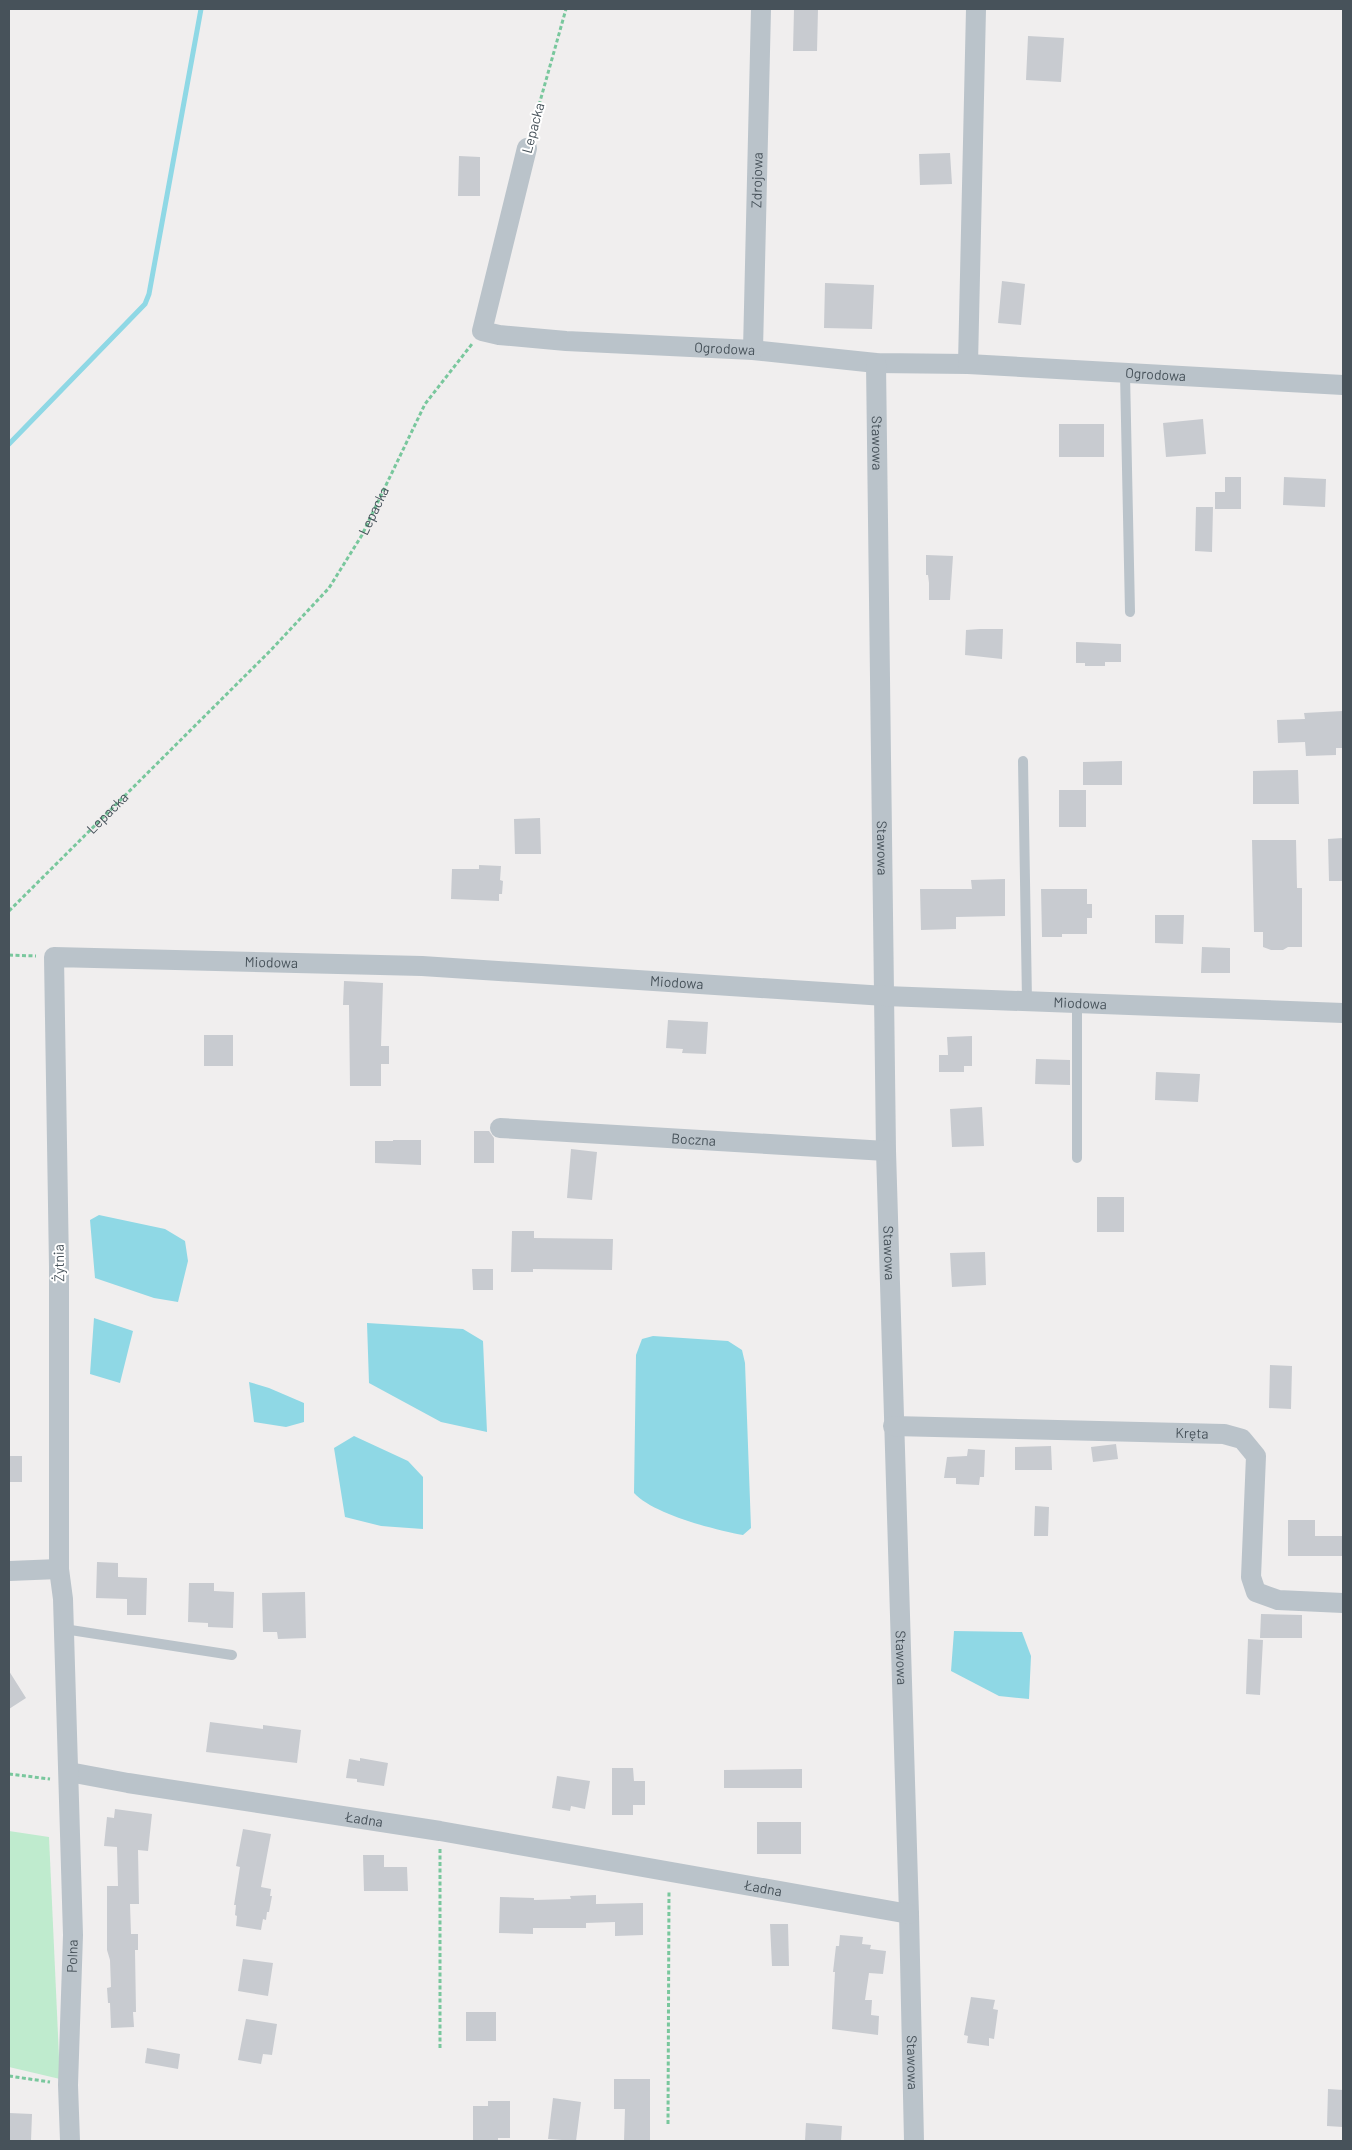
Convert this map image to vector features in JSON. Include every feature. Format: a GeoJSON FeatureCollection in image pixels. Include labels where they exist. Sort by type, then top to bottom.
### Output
{"type":"FeatureCollection","features":[{"type":"Feature","properties":{"kind":"street","name":"Zdrojowa"},"geometry":{"type":"LineString","coordinates":[[753,350],[761,9]]}},
{"type":"Feature","properties":{"kind":"street"},"geometry":{"type":"LineString","coordinates":[[968,364],[976,9]]}},
{"type":"Feature","properties":{"kind":"street","name":"Lepacka"},"geometry":{"type":"LineString","coordinates":[[482,331],[527,148]]}},
{"type":"Feature","properties":{"kind":"street","name":"Ogrodowa"},"geometry":{"type":"LineString","coordinates":[[482,331],[499,335],[566,341],[753,350],[876,363],[968,364],[1343,385]]}},
{"type":"Feature","properties":{"kind":"street","name":"Stawowa"},"geometry":{"type":"LineString","coordinates":[[876,363],[886,1151],[914,2141]]}},
{"type":"Feature","properties":{"kind":"street","name":"Miodowa"},"geometry":{"type":"LineString","coordinates":[[54,957],[422,966],[885,996],[1343,1012]]}},
{"type":"Feature","properties":{"kind":"street","name":"Żytnia"},"geometry":{"type":"LineString","coordinates":[[54,957],[59,1267],[59,1569]]}},
{"type":"Feature","properties":{"kind":"street","name":"Boczna"},"geometry":{"type":"LineString","coordinates":[[500,1128],[886,1151]]}},
{"type":"Feature","properties":{"kind":"street","name":"Kręta"},"geometry":{"type":"LineString","coordinates":[[894,1426],[1224,1434],[1242,1439],[1256,1456],[1251,1577],[1256,1592],[1278,1600],[1343,1603]]}},
{"type":"Feature","properties":{"kind":"street"},"geometry":{"type":"LineString","coordinates":[[9,1572],[59,1569],[63,1599],[68,1776]]}},
{"type":"Feature","properties":{"kind":"street","name":"Ładna"},"geometry":{"type":"LineString","coordinates":[[68,1776],[440,1831],[909,1914]]}},
{"type":"Feature","properties":{"kind":"street","name":"Polna"},"geometry":{"type":"LineString","coordinates":[[68,1776],[73,1935],[68,2085],[70,2141]]}},
{"type":"Feature","properties":{"kind":"lane"},"geometry":{"type":"LineString","coordinates":[[1125,373],[1130,612]]}},
{"type":"Feature","properties":{"kind":"lane"},"geometry":{"type":"LineString","coordinates":[[1023,761],[1027,1001]]}},
{"type":"Feature","properties":{"kind":"lane"},"geometry":{"type":"LineString","coordinates":[[1077,1158],[1078,1003]]}},
{"type":"Feature","properties":{"kind":"lane"},"geometry":{"type":"LineString","coordinates":[[64,1629],[232,1655]]}},
{"type":"Feature","properties":{"kind":"path","name":"Lepacka"},"geometry":{"type":"LineString","coordinates":[[527,148],[566,9]]}},
{"type":"Feature","properties":{"kind":"path","name":"Lepacka"},"geometry":{"type":"LineString","coordinates":[[9,911],[270,650],[329,588],[362,535],[425,404],[482,331]]}},
{"type":"Feature","properties":{"kind":"path"},"geometry":{"type":"LineString","coordinates":[[9,955],[54,957]]}},
{"type":"Feature","properties":{"kind":"path"},"geometry":{"type":"LineString","coordinates":[[9,1774],[68,1776]]}},
{"type":"Feature","properties":{"kind":"path"},"geometry":{"type":"LineString","coordinates":[[440,1831],[440,2049]]}},
{"type":"Feature","properties":{"kind":"path"},"geometry":{"type":"LineString","coordinates":[[668,2124],[669,1872]]}},
{"type":"Feature","properties":{"kind":"path"},"geometry":{"type":"LineString","coordinates":[[9,2076],[68,2085]]}},
{"type":"Feature","properties":{"kind":"green space"},"geometry":{"type":"Polygon","coordinates":[[[9,1831],[49,1837],[60,2079],[9,2067],[9,1831]]]}},
{"type":"Feature","properties":{"kind":"water"},"geometry":{"type":"Polygon","coordinates":[[[99,1215],[165,1229],[185,1241],[188,1261],[178,1302],[154,1298],[95,1278],[90,1220],[99,1215]]]}},
{"type":"Feature","properties":{"kind":"water"},"geometry":{"type":"Polygon","coordinates":[[[94,1318],[133,1331],[120,1383],[90,1374],[94,1318]]]}},
{"type":"Feature","properties":{"kind":"water"},"geometry":{"type":"Polygon","coordinates":[[[367,1323],[463,1329],[483,1341],[487,1432],[441,1422],[369,1383],[367,1323]]]}},
{"type":"Feature","properties":{"kind":"water"},"geometry":{"type":"Polygon","coordinates":[[[653,1336],[728,1341],[742,1350],[745,1363],[751,1528],[743,1535],[701,1525],[669,1514],[643,1501],[634,1493],[636,1355],[642,1339],[653,1336]]]}},
{"type":"Feature","properties":{"kind":"water"},"geometry":{"type":"Polygon","coordinates":[[[249,1382],[269,1388],[304,1403],[304,1422],[286,1427],[254,1422],[249,1382]]]}},
{"type":"Feature","properties":{"kind":"water"},"geometry":{"type":"Polygon","coordinates":[[[354,1436],[408,1461],[423,1477],[423,1529],[381,1526],[345,1517],[334,1448],[354,1436]]]}},
{"type":"Feature","properties":{"kind":"water"},"geometry":{"type":"Polygon","coordinates":[[[954,1631],[1022,1632],[1031,1656],[1029,1699],[999,1696],[951,1671],[954,1631]]]}},
{"type":"Feature","properties":{"kind":"building"},"geometry":{"type":"Polygon","coordinates":[[[794,9],[818,9],[817,51],[793,51],[794,9]]]}},
{"type":"Feature","properties":{"kind":"building"},"geometry":{"type":"Polygon","coordinates":[[[1028,36],[1064,38],[1061,82],[1026,80],[1028,36]]]}},
{"type":"Feature","properties":{"kind":"building"},"geometry":{"type":"Polygon","coordinates":[[[950,153],[952,184],[920,185],[919,154],[950,153]]]}},
{"type":"Feature","properties":{"kind":"building"},"geometry":{"type":"Polygon","coordinates":[[[459,156],[480,157],[480,196],[458,196],[459,156]]]}},
{"type":"Feature","properties":{"kind":"building"},"geometry":{"type":"Polygon","coordinates":[[[1002,281],[1025,284],[1021,325],[998,323],[1002,281]]]}},
{"type":"Feature","properties":{"kind":"building"},"geometry":{"type":"Polygon","coordinates":[[[825,283],[874,285],[872,329],[824,328],[825,283]]]}},
{"type":"Feature","properties":{"kind":"building"},"geometry":{"type":"Polygon","coordinates":[[[1203,419],[1206,454],[1166,457],[1163,423],[1203,419]]]}},
{"type":"Feature","properties":{"kind":"building"},"geometry":{"type":"Polygon","coordinates":[[[1059,424],[1104,424],[1104,457],[1059,457],[1059,424]]]}},
{"type":"Feature","properties":{"kind":"building"},"geometry":{"type":"Polygon","coordinates":[[[1225,477],[1241,477],[1241,509],[1215,509],[1215,492],[1225,492],[1225,477]]]}},
{"type":"Feature","properties":{"kind":"building"},"geometry":{"type":"Polygon","coordinates":[[[1284,477],[1326,479],[1325,507],[1283,505],[1284,477]]]}},
{"type":"Feature","properties":{"kind":"building"},"geometry":{"type":"Polygon","coordinates":[[[1196,507],[1213,507],[1212,552],[1195,551],[1196,507]]]}},
{"type":"Feature","properties":{"kind":"building"},"geometry":{"type":"Polygon","coordinates":[[[926,555],[953,556],[950,600],[929,600],[926,555]]]}},
{"type":"Feature","properties":{"kind":"building"},"geometry":{"type":"Polygon","coordinates":[[[1003,629],[1002,659],[965,655],[966,630],[1003,629]]]}},
{"type":"Feature","properties":{"kind":"building"},"geometry":{"type":"Polygon","coordinates":[[[1076,642],[1121,644],[1121,662],[1105,662],[1105,666],[1085,666],[1085,663],[1076,663],[1076,642]]]}},
{"type":"Feature","properties":{"kind":"building"},"geometry":{"type":"Polygon","coordinates":[[[1343,711],[1343,748],[1336,748],[1336,755],[1306,756],[1305,742],[1278,743],[1277,720],[1305,719],[1304,713],[1343,711]]]}},
{"type":"Feature","properties":{"kind":"building"},"geometry":{"type":"Polygon","coordinates":[[[1122,761],[1122,785],[1083,785],[1083,762],[1122,761]]]}},
{"type":"Feature","properties":{"kind":"building"},"geometry":{"type":"Polygon","coordinates":[[[1298,770],[1299,804],[1253,804],[1253,771],[1298,770]]]}},
{"type":"Feature","properties":{"kind":"building"},"geometry":{"type":"Polygon","coordinates":[[[1059,790],[1086,790],[1086,827],[1059,827],[1059,790]]]}},
{"type":"Feature","properties":{"kind":"building"},"geometry":{"type":"Polygon","coordinates":[[[540,818],[541,854],[515,854],[514,819],[540,818]]]}},
{"type":"Feature","properties":{"kind":"building"},"geometry":{"type":"Polygon","coordinates":[[[1343,838],[1343,881],[1329,881],[1328,839],[1343,838]]]}},
{"type":"Feature","properties":{"kind":"building"},"geometry":{"type":"Polygon","coordinates":[[[1252,840],[1296,840],[1297,888],[1302,888],[1302,947],[1271,950],[1263,947],[1263,932],[1254,932],[1252,840]]]}},
{"type":"Feature","properties":{"kind":"building"},"geometry":{"type":"Polygon","coordinates":[[[479,865],[501,866],[500,880],[503,881],[502,894],[499,894],[499,901],[451,899],[452,869],[479,869],[479,865]]]}},
{"type":"Feature","properties":{"kind":"building"},"geometry":{"type":"Polygon","coordinates":[[[1005,879],[1005,916],[956,917],[956,929],[921,930],[920,889],[972,889],[971,880],[1005,879]]]}},
{"type":"Feature","properties":{"kind":"building"},"geometry":{"type":"Polygon","coordinates":[[[1041,889],[1087,889],[1087,904],[1092,904],[1092,918],[1087,918],[1087,934],[1062,934],[1062,937],[1042,937],[1041,889]]]}},
{"type":"Feature","properties":{"kind":"building"},"geometry":{"type":"Polygon","coordinates":[[[1155,915],[1184,915],[1183,944],[1155,943],[1155,915]]]}},
{"type":"Feature","properties":{"kind":"building"},"geometry":{"type":"Polygon","coordinates":[[[1202,947],[1230,948],[1230,973],[1201,973],[1202,947]]]}},
{"type":"Feature","properties":{"kind":"building"},"geometry":{"type":"Polygon","coordinates":[[[344,981],[383,983],[381,1046],[389,1046],[389,1064],[381,1064],[381,1086],[350,1086],[349,1005],[343,1005],[344,981]]]}},
{"type":"Feature","properties":{"kind":"building"},"geometry":{"type":"Polygon","coordinates":[[[668,1020],[708,1022],[706,1054],[682,1053],[683,1049],[666,1048],[668,1020]]]}},
{"type":"Feature","properties":{"kind":"building"},"geometry":{"type":"Polygon","coordinates":[[[204,1035],[233,1035],[233,1066],[204,1066],[204,1035]]]}},
{"type":"Feature","properties":{"kind":"building"},"geometry":{"type":"Polygon","coordinates":[[[972,1036],[972,1066],[964,1066],[964,1072],[939,1072],[939,1055],[948,1055],[947,1037],[972,1036]]]}},
{"type":"Feature","properties":{"kind":"building"},"geometry":{"type":"Polygon","coordinates":[[[1036,1059],[1070,1060],[1070,1085],[1035,1084],[1036,1059]]]}},
{"type":"Feature","properties":{"kind":"building"},"geometry":{"type":"Polygon","coordinates":[[[1156,1072],[1200,1074],[1198,1102],[1155,1100],[1156,1072]]]}},
{"type":"Feature","properties":{"kind":"building"},"geometry":{"type":"Polygon","coordinates":[[[982,1107],[984,1146],[952,1147],[950,1109],[982,1107]]]}},
{"type":"Feature","properties":{"kind":"building"},"geometry":{"type":"Polygon","coordinates":[[[474,1131],[489,1131],[494,1138],[494,1163],[474,1163],[474,1131]]]}},
{"type":"Feature","properties":{"kind":"building"},"geometry":{"type":"Polygon","coordinates":[[[421,1140],[421,1165],[375,1163],[375,1141],[421,1140]]]}},
{"type":"Feature","properties":{"kind":"building"},"geometry":{"type":"Polygon","coordinates":[[[571,1149],[597,1152],[592,1200],[567,1198],[571,1149]]]}},
{"type":"Feature","properties":{"kind":"building"},"geometry":{"type":"Polygon","coordinates":[[[1097,1197],[1124,1197],[1124,1232],[1097,1232],[1097,1197]]]}},
{"type":"Feature","properties":{"kind":"building"},"geometry":{"type":"Polygon","coordinates":[[[512,1231],[534,1231],[534,1238],[613,1239],[612,1270],[533,1269],[533,1272],[511,1272],[512,1231]]]}},
{"type":"Feature","properties":{"kind":"building"},"geometry":{"type":"Polygon","coordinates":[[[985,1252],[986,1285],[952,1287],[950,1253],[985,1252]]]}},
{"type":"Feature","properties":{"kind":"building"},"geometry":{"type":"Polygon","coordinates":[[[472,1269],[493,1269],[493,1290],[473,1290],[472,1269]]]}},
{"type":"Feature","properties":{"kind":"building"},"geometry":{"type":"Polygon","coordinates":[[[1270,1365],[1292,1366],[1291,1409],[1269,1408],[1270,1365]]]}},
{"type":"Feature","properties":{"kind":"building"},"geometry":{"type":"Polygon","coordinates":[[[1116,1444],[1118,1459],[1093,1462],[1091,1447],[1116,1444]]]}},
{"type":"Feature","properties":{"kind":"building"},"geometry":{"type":"Polygon","coordinates":[[[1051,1446],[1052,1470],[1015,1470],[1015,1447],[1051,1446]]]}},
{"type":"Feature","properties":{"kind":"building"},"geometry":{"type":"Polygon","coordinates":[[[968,1449],[985,1450],[984,1477],[980,1477],[979,1485],[956,1484],[956,1478],[944,1478],[947,1457],[967,1456],[968,1449]]]}},
{"type":"Feature","properties":{"kind":"building"},"geometry":{"type":"Polygon","coordinates":[[[9,1456],[22,1456],[22,1482],[9,1482],[9,1456]]]}},
{"type":"Feature","properties":{"kind":"building"},"geometry":{"type":"Polygon","coordinates":[[[1035,1506],[1049,1507],[1048,1536],[1034,1536],[1035,1506]]]}},
{"type":"Feature","properties":{"kind":"building"},"geometry":{"type":"Polygon","coordinates":[[[1288,1520],[1315,1520],[1315,1536],[1343,1536],[1343,1556],[1288,1556],[1288,1520]]]}},
{"type":"Feature","properties":{"kind":"building"},"geometry":{"type":"Polygon","coordinates":[[[97,1562],[118,1563],[118,1577],[147,1578],[146,1615],[127,1615],[127,1599],[96,1598],[97,1562]]]}},
{"type":"Feature","properties":{"kind":"building"},"geometry":{"type":"Polygon","coordinates":[[[189,1583],[214,1583],[214,1591],[234,1592],[233,1628],[208,1627],[208,1623],[188,1622],[189,1583]]]}},
{"type":"Feature","properties":{"kind":"building"},"geometry":{"type":"Polygon","coordinates":[[[305,1592],[306,1638],[278,1639],[277,1632],[263,1632],[262,1593],[305,1592]]]}},
{"type":"Feature","properties":{"kind":"building"},"geometry":{"type":"Polygon","coordinates":[[[1261,1614],[1302,1615],[1302,1638],[1260,1638],[1261,1614]]]}},
{"type":"Feature","properties":{"kind":"building"},"geometry":{"type":"Polygon","coordinates":[[[1248,1639],[1263,1640],[1260,1695],[1246,1694],[1248,1639]]]}},
{"type":"Feature","properties":{"kind":"building"},"geometry":{"type":"Polygon","coordinates":[[[9,1671],[26,1698],[9,1709],[9,1671]]]}},
{"type":"Feature","properties":{"kind":"building"},"geometry":{"type":"Polygon","coordinates":[[[210,1722],[263,1729],[263,1725],[301,1730],[297,1763],[206,1752],[210,1722]]]}},
{"type":"Feature","properties":{"kind":"building"},"geometry":{"type":"Polygon","coordinates":[[[360,1758],[388,1763],[384,1786],[357,1782],[357,1779],[346,1778],[349,1759],[360,1761],[360,1758]]]}},
{"type":"Feature","properties":{"kind":"building"},"geometry":{"type":"Polygon","coordinates":[[[612,1768],[633,1768],[634,1781],[645,1781],[645,1805],[633,1805],[633,1815],[612,1815],[612,1768]]]}},
{"type":"Feature","properties":{"kind":"building"},"geometry":{"type":"Polygon","coordinates":[[[802,1769],[802,1788],[724,1788],[724,1770],[802,1769]]]}},
{"type":"Feature","properties":{"kind":"building"},"geometry":{"type":"Polygon","coordinates":[[[557,1776],[590,1781],[585,1809],[571,1806],[570,1811],[552,1808],[557,1776]]]}},
{"type":"Feature","properties":{"kind":"building"},"geometry":{"type":"Polygon","coordinates":[[[115,1809],[152,1814],[148,1851],[138,1850],[139,1904],[130,1904],[131,1934],[138,1934],[138,1950],[135,1950],[136,2012],[133,2012],[134,2027],[111,2028],[107,1988],[111,1987],[110,1960],[107,1950],[107,1886],[118,1886],[117,1847],[104,1846],[107,1817],[114,1818],[115,1809]]]}},
{"type":"Feature","properties":{"kind":"building"},"geometry":{"type":"Polygon","coordinates":[[[757,1822],[801,1822],[801,1854],[757,1854],[757,1822]]]}},
{"type":"Feature","properties":{"kind":"building"},"geometry":{"type":"Polygon","coordinates":[[[243,1829],[271,1834],[261,1887],[271,1889],[270,1896],[272,1896],[269,1912],[267,1912],[266,1920],[263,1919],[261,1930],[236,1926],[236,1905],[234,1905],[240,1867],[236,1866],[243,1829]]]}},
{"type":"Feature","properties":{"kind":"building"},"geometry":{"type":"Polygon","coordinates":[[[363,1855],[384,1855],[384,1867],[407,1867],[408,1891],[364,1891],[363,1855]]]}},
{"type":"Feature","properties":{"kind":"building"},"geometry":{"type":"Polygon","coordinates":[[[596,1895],[596,1904],[643,1903],[643,1935],[615,1936],[615,1922],[586,1923],[586,1928],[533,1928],[533,1934],[499,1933],[500,1897],[534,1898],[534,1900],[571,1899],[570,1896],[596,1895]]]}},
{"type":"Feature","properties":{"kind":"building"},"geometry":{"type":"Polygon","coordinates":[[[770,1924],[788,1924],[789,1966],[772,1966],[770,1924]]]}},
{"type":"Feature","properties":{"kind":"building"},"geometry":{"type":"Polygon","coordinates":[[[840,1935],[863,1937],[862,1944],[871,1945],[870,1949],[886,1951],[883,1974],[869,1973],[865,2000],[872,2000],[871,2015],[879,2016],[878,2035],[832,2029],[835,1972],[833,1972],[836,1946],[839,1946],[840,1935]]]}},
{"type":"Feature","properties":{"kind":"building"},"geometry":{"type":"Polygon","coordinates":[[[243,1959],[273,1963],[268,1996],[238,1991],[243,1959]]]}},
{"type":"Feature","properties":{"kind":"building"},"geometry":{"type":"Polygon","coordinates":[[[971,1997],[995,2000],[993,2009],[998,2010],[994,2039],[989,2038],[989,2046],[967,2043],[968,2036],[964,2035],[971,1997]]]}},
{"type":"Feature","properties":{"kind":"building"},"geometry":{"type":"Polygon","coordinates":[[[466,2012],[496,2012],[496,2041],[466,2041],[466,2012]]]}},
{"type":"Feature","properties":{"kind":"building"},"geometry":{"type":"Polygon","coordinates":[[[246,2019],[277,2024],[272,2055],[263,2054],[261,2064],[238,2060],[246,2019]]]}},
{"type":"Feature","properties":{"kind":"building"},"geometry":{"type":"Polygon","coordinates":[[[147,2048],[180,2054],[178,2069],[145,2063],[147,2048]]]}},
{"type":"Feature","properties":{"kind":"building"},"geometry":{"type":"Polygon","coordinates":[[[614,2079],[650,2079],[650,2141],[624,2141],[625,2109],[614,2109],[614,2079]]]}},
{"type":"Feature","properties":{"kind":"building"},"geometry":{"type":"Polygon","coordinates":[[[1328,2089],[1343,2090],[1343,2127],[1327,2126],[1328,2089]]]}},
{"type":"Feature","properties":{"kind":"building"},"geometry":{"type":"Polygon","coordinates":[[[553,2098],[581,2102],[576,2141],[548,2139],[553,2098]]]}},
{"type":"Feature","properties":{"kind":"building"},"geometry":{"type":"Polygon","coordinates":[[[488,2101],[510,2101],[510,2138],[498,2138],[498,2141],[473,2141],[473,2106],[488,2106],[488,2101]]]}},
{"type":"Feature","properties":{"kind":"building"},"geometry":{"type":"Polygon","coordinates":[[[9,2113],[32,2114],[31,2141],[9,2141],[9,2113]]]}},
{"type":"Feature","properties":{"kind":"building"},"geometry":{"type":"Polygon","coordinates":[[[806,2123],[842,2126],[841,2141],[805,2141],[806,2123]]]}},
{"type":"Feature","properties":{"kind":"waterway"},"geometry":{"type":"LineString","coordinates":[[9,444],[145,304],[149,294],[201,9]]}}]}
